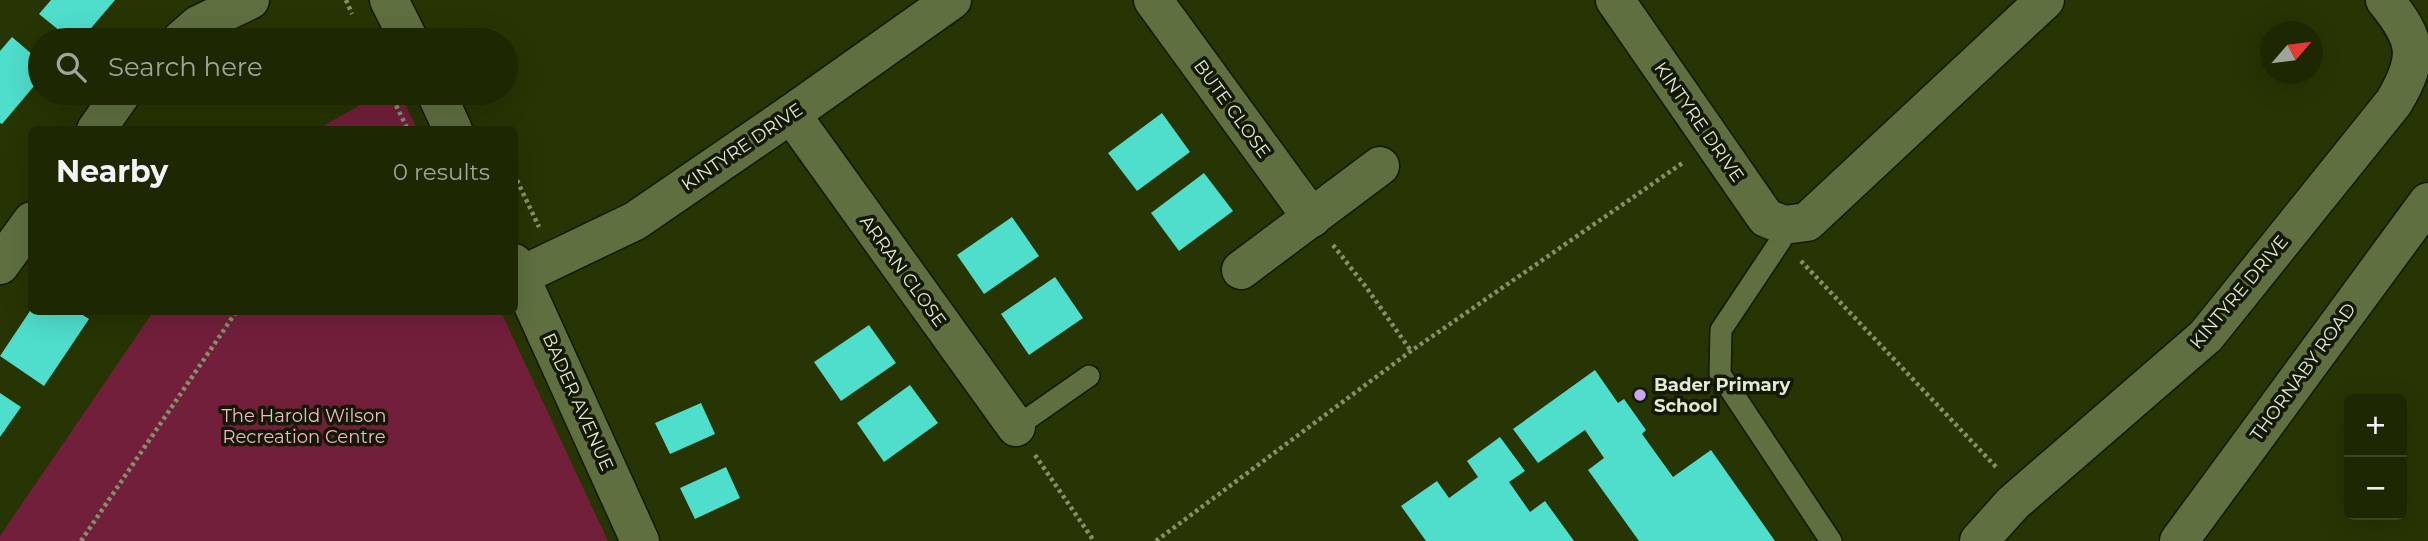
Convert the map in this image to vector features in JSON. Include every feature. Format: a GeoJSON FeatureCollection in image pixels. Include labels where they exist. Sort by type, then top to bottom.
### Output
{"type":"FeatureCollection","features":[{"type":"Feature","properties":{"kind":"street"},"geometry":{"type":"LineString","coordinates":[[196,28],[250,0]]}},
{"type":"Feature","properties":{"kind":"street"},"geometry":{"type":"LineString","coordinates":[[389,0],[403,28]]}},
{"type":"Feature","properties":{"kind":"street","name":"KINTYRE DRIVE"},"geometry":{"type":"LineString","coordinates":[[518,269],[635,221],[952,0]]}},
{"type":"Feature","properties":{"kind":"street","name":"BUTE CLOSE"},"geometry":{"type":"LineString","coordinates":[[1153,0],[1312,218]]}},
{"type":"Feature","properties":{"kind":"street","name":"KINTYRE DRIVE"},"geometry":{"type":"LineString","coordinates":[[1615,0],[1766,218],[1783,232]]}},
{"type":"Feature","properties":{"kind":"street"},"geometry":{"type":"LineString","coordinates":[[1783,232],[1807,222],[2045,0]]}},
{"type":"Feature","properties":{"kind":"street","name":"KINTYRE DRIVE"},"geometry":{"type":"LineString","coordinates":[[1979,541],[2022,495],[2206,336],[2395,102],[2409,78],[2414,52],[2406,26],[2385,0]]}},
{"type":"Feature","properties":{"kind":"street"},"geometry":{"type":"LineString","coordinates":[[99,126],[114,105]]}},
{"type":"Feature","properties":{"kind":"street"},"geometry":{"type":"LineString","coordinates":[[442,105],[451,126]]}},
{"type":"Feature","properties":{"kind":"street","name":"ARRAN CLOSE"},"geometry":{"type":"LineString","coordinates":[[791,114],[1016,427]]}},
{"type":"Feature","properties":{"kind":"street"},"geometry":{"type":"LineString","coordinates":[[1241,270],[1380,166]]}},
{"type":"Feature","properties":{"kind":"street","name":"THORNABY ROAD"},"geometry":{"type":"LineString","coordinates":[[2179,541],[2428,202]]}},
{"type":"Feature","properties":{"kind":"street"},"geometry":{"type":"LineString","coordinates":[[0,265],[28,226]]}},
{"type":"Feature","properties":{"kind":"street","name":"BADER AVENUE"},"geometry":{"type":"LineString","coordinates":[[518,271],[640,541]]}},
{"type":"Feature","properties":{"kind":"lane"},"geometry":{"type":"LineString","coordinates":[[1783,232],[1720,330],[1720,374],[1830,541]]}},
{"type":"Feature","properties":{"kind":"lane"},"geometry":{"type":"LineString","coordinates":[[1016,427],[1089,376]]}},
{"type":"Feature","properties":{"kind":"path"},"geometry":{"type":"LineString","coordinates":[[396,105],[406,126]]}},
{"type":"Feature","properties":{"kind":"path"},"geometry":{"type":"LineString","coordinates":[[1157,541],[1411,351],[1712,143]]}},
{"type":"Feature","properties":{"kind":"path"},"geometry":{"type":"LineString","coordinates":[[1312,218],[1366,287],[1411,351]]}},
{"type":"Feature","properties":{"kind":"path"},"geometry":{"type":"LineString","coordinates":[[1783,232],[2022,495]]}},
{"type":"Feature","properties":{"kind":"path"},"geometry":{"type":"LineString","coordinates":[[81,541],[234,315]]}},
{"type":"Feature","properties":{"kind":"path"},"geometry":{"type":"LineString","coordinates":[[1016,427],[1094,541]]}},
{"type":"Feature","properties":{"kind":"green space"},"geometry":{"type":"Polygon","coordinates":[[[360,105],[406,105],[416,126],[323,126],[360,105]]]}},
{"type":"Feature","properties":{"kind":"green space","name":"The Harold Wilson Recreation Centre"},"geometry":{"type":"Polygon","coordinates":[[[151,315],[502,315],[608,541],[0,541],[0,536],[151,315]]]}},
{"type":"Feature","properties":{"kind":"building"},"geometry":{"type":"Polygon","coordinates":[[[51,0],[115,0],[91,28],[56,28],[39,14],[51,0]]]}},
{"type":"Feature","properties":{"kind":"building"},"geometry":{"type":"Polygon","coordinates":[[[12,37],[28,51],[28,93],[2,124],[0,123],[0,51],[12,37]]]}},
{"type":"Feature","properties":{"kind":"building"},"geometry":{"type":"Polygon","coordinates":[[[1162,113],[1190,152],[1137,191],[1108,153],[1162,113]]]}},
{"type":"Feature","properties":{"kind":"building"},"geometry":{"type":"Polygon","coordinates":[[[1204,173],[1233,211],[1179,251],[1151,213],[1204,173]]]}},
{"type":"Feature","properties":{"kind":"building"},"geometry":{"type":"Polygon","coordinates":[[[1012,217],[1039,256],[984,294],[957,255],[1012,217]]]}},
{"type":"Feature","properties":{"kind":"building"},"geometry":{"type":"Polygon","coordinates":[[[1055,277],[1083,318],[1029,355],[1001,314],[1055,277]]]}},
{"type":"Feature","properties":{"kind":"building"},"geometry":{"type":"Polygon","coordinates":[[[28,314],[83,315],[89,319],[44,386],[0,356],[28,314]]]}},
{"type":"Feature","properties":{"kind":"building"},"geometry":{"type":"Polygon","coordinates":[[[869,325],[896,363],[841,401],[814,362],[869,325]]]}},
{"type":"Feature","properties":{"kind":"building"},"geometry":{"type":"Polygon","coordinates":[[[1595,370],[1618,403],[1624,399],[1646,430],[1642,434],[1673,477],[1711,450],[1775,541],[1639,541],[1588,470],[1604,458],[1585,430],[1538,463],[1513,429],[1595,370]]]}},
{"type":"Feature","properties":{"kind":"building"},"geometry":{"type":"Polygon","coordinates":[[[910,385],[938,423],[884,462],[857,423],[910,385]]]}},
{"type":"Feature","properties":{"kind":"building"},"geometry":{"type":"Polygon","coordinates":[[[0,393],[21,407],[0,437],[0,393]]]}},
{"type":"Feature","properties":{"kind":"building"},"geometry":{"type":"Polygon","coordinates":[[[701,403],[715,434],[670,454],[655,423],[701,403]]]}},
{"type":"Feature","properties":{"kind":"building"},"geometry":{"type":"Polygon","coordinates":[[[1500,437],[1525,471],[1509,482],[1530,512],[1545,501],[1574,541],[1426,541],[1401,506],[1437,481],[1449,498],[1478,477],[1467,461],[1500,437]]]}},
{"type":"Feature","properties":{"kind":"building"},"geometry":{"type":"Polygon","coordinates":[[[726,467],[740,498],[695,519],[680,488],[726,467]]]}},
{"type":"Feature","properties":{"kind":"place","name":"Bader Primary School"},"geometry":{"type":"Point","coordinates":[1640,395]}}]}
